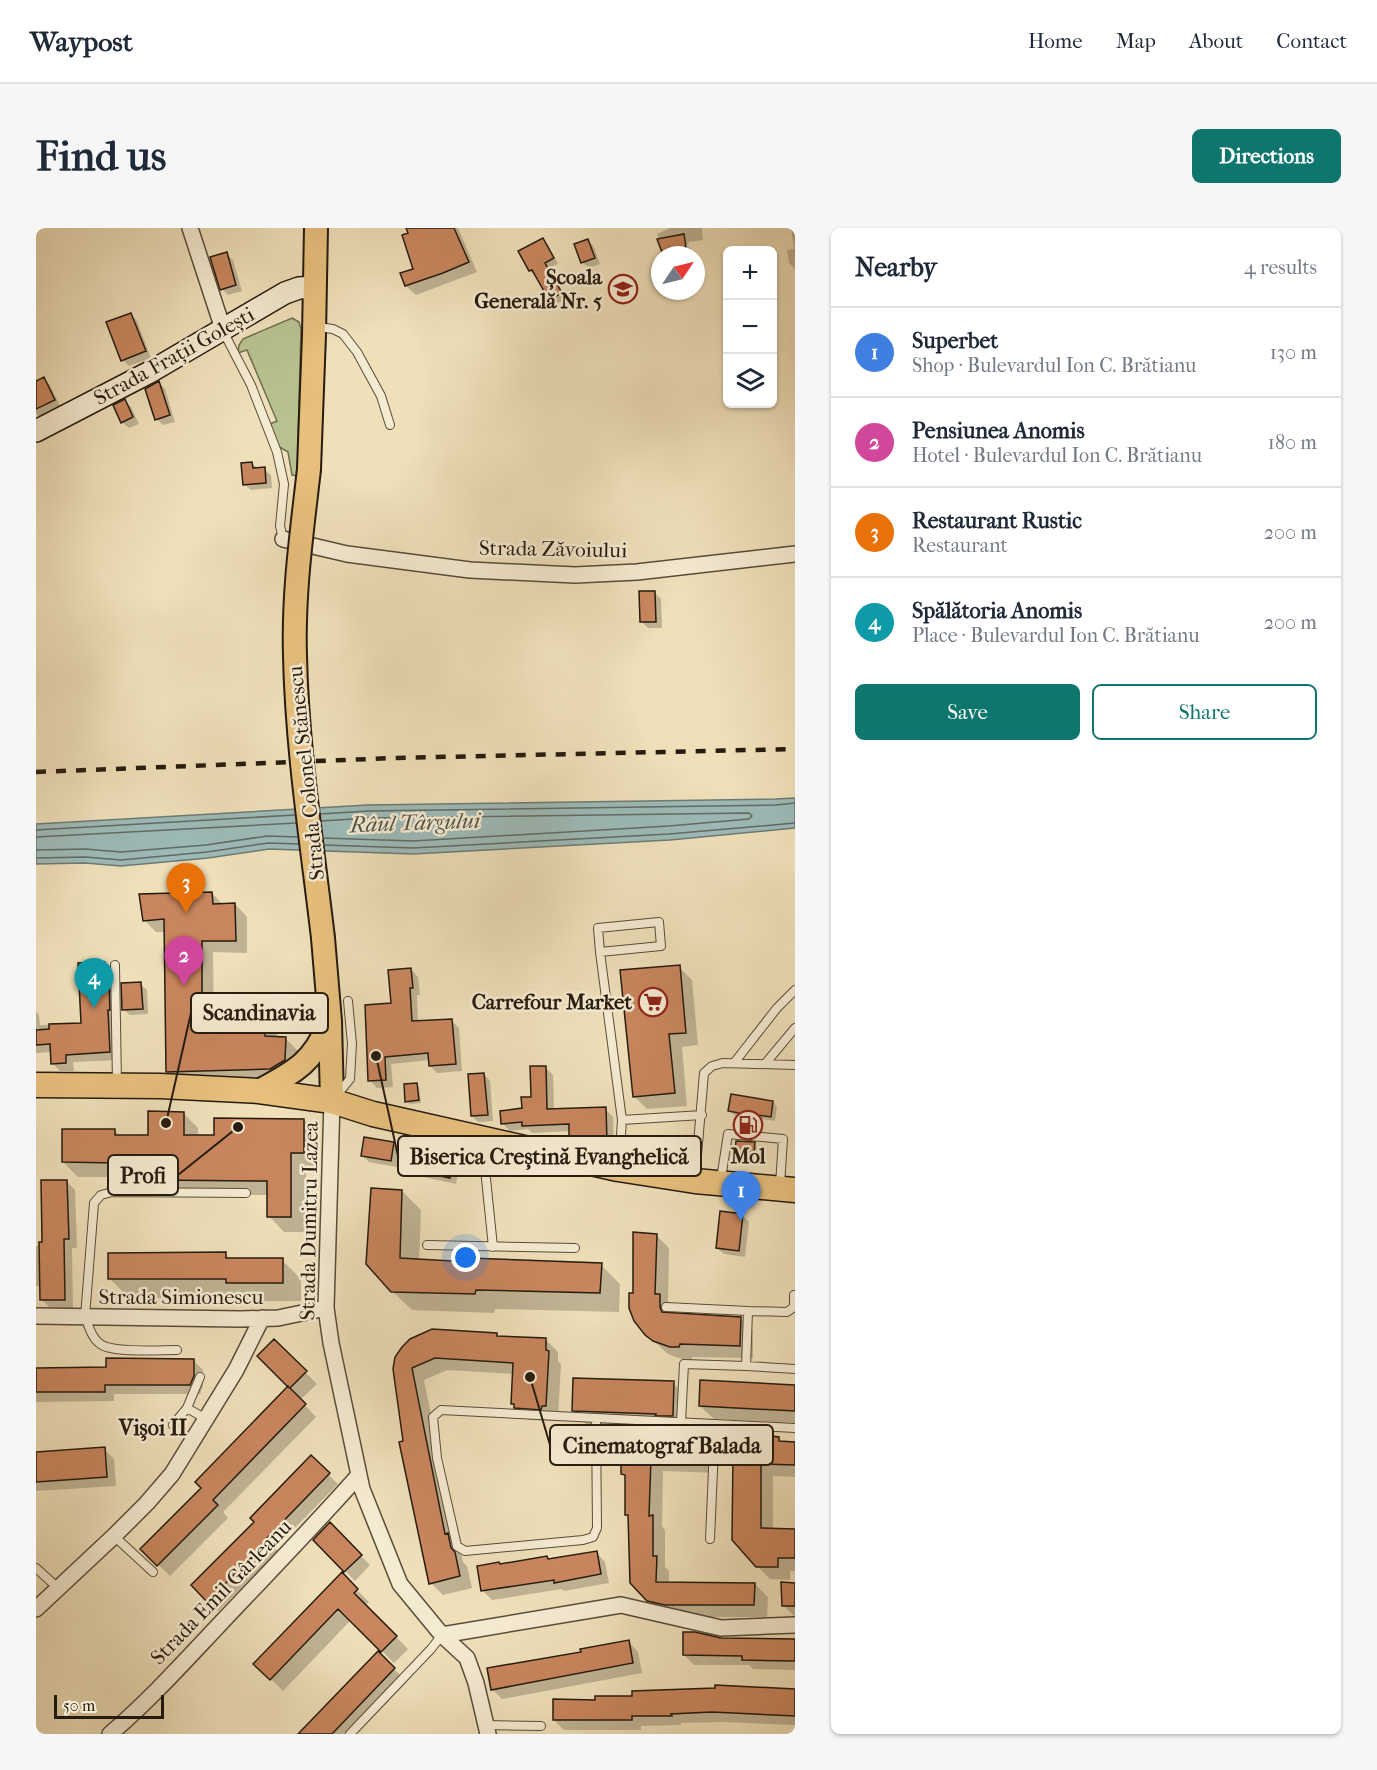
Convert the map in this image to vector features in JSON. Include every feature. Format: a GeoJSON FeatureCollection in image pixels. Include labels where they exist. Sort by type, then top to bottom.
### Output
{"type":"FeatureCollection","features":[{"type":"Feature","properties":{"kind":"highway"},"geometry":{"type":"LineString","coordinates":[[36,1085],[260,1090],[332,1101],[374,1114],[618,1169],[695,1181],[787,1190]]}},
{"type":"Feature","properties":{"kind":"main road","name":"Strada Colonel Stănescu"},"geometry":{"type":"LineString","coordinates":[[317,232],[309,469],[298,562],[295,656],[298,725],[323,938],[330,1021],[332,1101]]}},
{"type":"Feature","properties":{"kind":"main road","name":"Strada Frații Golești"},"geometry":{"type":"LineString","coordinates":[[36,431],[150,372],[285,293],[299,288],[314,287]]}},
{"type":"Feature","properties":{"kind":"main road"},"geometry":{"type":"LineString","coordinates":[[260,1090],[288,1076],[309,1060],[321,1042],[330,1021]]}},
{"type":"Feature","properties":{"kind":"street"},"geometry":{"type":"LineString","coordinates":[[190,228],[223,329]]}},
{"type":"Feature","properties":{"kind":"street","name":"Strada Zăvoiului"},"geometry":{"type":"LineString","coordinates":[[283,539],[347,554],[470,570],[575,575],[637,572],[795,554]]}},
{"type":"Feature","properties":{"kind":"street","name":"Strada Dumitru Lazea"},"geometry":{"type":"LineString","coordinates":[[332,1101],[326,1308],[331,1343],[362,1489],[400,1584],[442,1635],[466,1658],[476,1683],[486,1729]]}},
{"type":"Feature","properties":{"kind":"street","name":"Strada Simionescu"},"geometry":{"type":"LineString","coordinates":[[36,1316],[278,1318],[326,1308]]}},
{"type":"Feature","properties":{"kind":"street"},"geometry":{"type":"LineString","coordinates":[[36,1609],[114,1536],[172,1474],[236,1370],[262,1318]]}},
{"type":"Feature","properties":{"kind":"street","name":"Strada Emil Gârleanu"},"geometry":{"type":"LineString","coordinates":[[110,1734],[169,1677],[318,1522],[359,1474]]}},
{"type":"Feature","properties":{"kind":"street"},"geometry":{"type":"LineString","coordinates":[[442,1635],[621,1605],[721,1628],[795,1625]]}},
{"type":"Feature","properties":{"kind":"lane"},"geometry":{"type":"LineString","coordinates":[[314,326],[333,329],[343,334],[357,352],[381,396],[390,426]]}},
{"type":"Feature","properties":{"kind":"lane"},"geometry":{"type":"LineString","coordinates":[[223,329],[251,385],[277,452],[284,484],[280,526],[283,539]]}},
{"type":"Feature","properties":{"kind":"lane"},"geometry":{"type":"LineString","coordinates":[[600,952],[661,946],[659,922],[598,928],[600,952],[622,1120],[618,1169]]}},
{"type":"Feature","properties":{"kind":"lane"},"geometry":{"type":"LineString","coordinates":[[115,965],[117,1086]]}},
{"type":"Feature","properties":{"kind":"lane"},"geometry":{"type":"LineString","coordinates":[[734,1062],[777,1008],[795,990]]}},
{"type":"Feature","properties":{"kind":"lane"},"geometry":{"type":"LineString","coordinates":[[332,1101],[350,1079],[352,1044],[348,1001]]}},
{"type":"Feature","properties":{"kind":"lane"},"geometry":{"type":"LineString","coordinates":[[765,1064],[795,1028]]}},
{"type":"Feature","properties":{"kind":"lane"},"geometry":{"type":"LineString","coordinates":[[695,1181],[704,1072],[712,1065],[734,1062],[795,1065]]}},
{"type":"Feature","properties":{"kind":"lane"},"geometry":{"type":"LineString","coordinates":[[622,1120],[702,1115]]}},
{"type":"Feature","properties":{"kind":"lane"},"geometry":{"type":"LineString","coordinates":[[720,1183],[728,1134],[783,1139],[787,1190]]}},
{"type":"Feature","properties":{"kind":"lane"},"geometry":{"type":"LineString","coordinates":[[477,1138],[485,1169],[493,1247]]}},
{"type":"Feature","properties":{"kind":"lane"},"geometry":{"type":"LineString","coordinates":[[177,1350],[112,1349],[100,1345],[91,1333],[85,1317],[94,1203],[102,1196],[112,1192],[246,1193]]}},
{"type":"Feature","properties":{"kind":"lane"},"geometry":{"type":"LineString","coordinates":[[427,1245],[575,1248]]}},
{"type":"Feature","properties":{"kind":"lane"},"geometry":{"type":"LineString","coordinates":[[666,1306],[787,1311],[794,1307],[794,1295]]}},
{"type":"Feature","properties":{"kind":"lane"},"geometry":{"type":"LineString","coordinates":[[746,1366],[748,1311]]}},
{"type":"Feature","properties":{"kind":"lane"},"geometry":{"type":"LineString","coordinates":[[681,1422],[684,1364],[795,1369]]}},
{"type":"Feature","properties":{"kind":"lane"},"geometry":{"type":"LineString","coordinates":[[173,1425],[187,1408],[201,1377]]}},
{"type":"Feature","properties":{"kind":"lane"},"geometry":{"type":"LineString","coordinates":[[187,1408],[206,1419]]}},
{"type":"Feature","properties":{"kind":"lane"},"geometry":{"type":"LineString","coordinates":[[596,1419],[597,1528],[593,1537],[583,1540],[465,1551],[457,1546],[437,1458],[432,1417],[441,1410],[795,1428]]}},
{"type":"Feature","properties":{"kind":"lane"},"geometry":{"type":"LineString","coordinates":[[710,1539],[715,1424]]}},
{"type":"Feature","properties":{"kind":"lane"},"geometry":{"type":"LineString","coordinates":[[114,1536],[153,1572]]}},
{"type":"Feature","properties":{"kind":"lane"},"geometry":{"type":"LineString","coordinates":[[36,1568],[58,1588]]}},
{"type":"Feature","properties":{"kind":"lane"},"geometry":{"type":"LineString","coordinates":[[350,1734],[442,1635]]}},
{"type":"Feature","properties":{"kind":"lane"},"geometry":{"type":"LineString","coordinates":[[486,1729],[541,1726]]}},
{"type":"Feature","properties":{"kind":"green space"},"geometry":{"type":"Polygon","coordinates":[[[292,318],[299,322],[301,329],[297,476],[292,475],[288,452],[276,445],[268,425],[277,421],[247,350],[238,353],[243,339],[292,318]]]}},
{"type":"Feature","properties":{"kind":"water","name":"Râul Târgului"},"geometry":{"type":"Polygon","coordinates":[[[795,798],[795,828],[670,840],[413,854],[269,849],[208,858],[121,866],[85,863],[36,864],[36,824],[368,805],[795,798]]]}},
{"type":"Feature","properties":{"kind":"building"},"geometry":{"type":"Polygon","coordinates":[[[406,228],[454,228],[469,262],[405,286],[400,273],[413,269],[402,235],[408,233],[406,228]]]}},
{"type":"Feature","properties":{"kind":"building"},"geometry":{"type":"Polygon","coordinates":[[[684,234],[686,246],[660,246],[657,239],[684,234]]]}},
{"type":"Feature","properties":{"kind":"building"},"geometry":{"type":"Polygon","coordinates":[[[543,238],[554,258],[545,263],[562,293],[549,300],[518,251],[543,238]]]}},
{"type":"Feature","properties":{"kind":"building"},"geometry":{"type":"Polygon","coordinates":[[[588,239],[595,258],[581,263],[574,244],[588,239]]]}},
{"type":"Feature","properties":{"kind":"building"},"geometry":{"type":"Polygon","coordinates":[[[227,252],[236,285],[220,290],[210,257],[227,252]]]}},
{"type":"Feature","properties":{"kind":"building"},"geometry":{"type":"Polygon","coordinates":[[[131,313],[146,351],[121,361],[106,322],[131,313]]]}},
{"type":"Feature","properties":{"kind":"building"},"geometry":{"type":"Polygon","coordinates":[[[44,377],[55,400],[36,409],[36,381],[44,377]]]}},
{"type":"Feature","properties":{"kind":"building"},"geometry":{"type":"Polygon","coordinates":[[[159,381],[170,415],[155,420],[145,389],[159,381]]]}},
{"type":"Feature","properties":{"kind":"building"},"geometry":{"type":"Polygon","coordinates":[[[125,399],[133,417],[121,423],[113,405],[125,399]]]}},
{"type":"Feature","properties":{"kind":"building"},"geometry":{"type":"Polygon","coordinates":[[[252,462],[253,468],[265,467],[266,483],[243,485],[241,463],[252,462]]]}},
{"type":"Feature","properties":{"kind":"building"},"geometry":{"type":"Polygon","coordinates":[[[639,591],[655,591],[656,622],[640,622],[639,591]]]}},
{"type":"Feature","properties":{"kind":"building"},"geometry":{"type":"Polygon","coordinates":[[[212,892],[213,904],[235,903],[236,941],[202,941],[202,1032],[247,1032],[247,1004],[265,1004],[265,1036],[286,1037],[285,1060],[270,1069],[166,1072],[164,919],[143,921],[139,894],[212,892]]]}},
{"type":"Feature","properties":{"kind":"building"},"geometry":{"type":"Polygon","coordinates":[[[105,962],[106,983],[109,983],[110,1052],[66,1055],[66,1063],[51,1064],[50,1044],[36,1045],[36,1030],[49,1029],[49,1024],[81,1023],[78,963],[105,962]]]}},
{"type":"Feature","properties":{"kind":"building","name":"Carrefour Market"},"geometry":{"type":"Polygon","coordinates":[[[680,965],[686,1033],[669,1034],[675,1093],[633,1097],[620,970],[680,965]]]}},
{"type":"Feature","properties":{"kind":"building"},"geometry":{"type":"Polygon","coordinates":[[[411,968],[412,1021],[452,1019],[456,1064],[429,1066],[428,1053],[385,1057],[386,1080],[368,1081],[365,1005],[391,1003],[388,970],[411,968]]]}},
{"type":"Feature","properties":{"kind":"building"},"geometry":{"type":"Polygon","coordinates":[[[141,982],[143,1009],[122,1010],[121,983],[141,982]]]}},
{"type":"Feature","properties":{"kind":"building"},"geometry":{"type":"Polygon","coordinates":[[[530,1066],[546,1066],[547,1109],[606,1107],[607,1141],[569,1142],[569,1124],[522,1126],[522,1122],[501,1124],[500,1111],[522,1108],[521,1097],[531,1097],[530,1066]]]}},
{"type":"Feature","properties":{"kind":"building"},"geometry":{"type":"Polygon","coordinates":[[[484,1073],[488,1115],[471,1116],[468,1074],[484,1073]]]}},
{"type":"Feature","properties":{"kind":"building"},"geometry":{"type":"Polygon","coordinates":[[[417,1083],[419,1100],[405,1102],[404,1084],[417,1083]]]}},
{"type":"Feature","properties":{"kind":"building"},"geometry":{"type":"Polygon","coordinates":[[[731,1094],[773,1101],[771,1117],[758,1115],[757,1131],[737,1129],[739,1113],[728,1111],[731,1094]]]}},
{"type":"Feature","properties":{"kind":"building"},"geometry":{"type":"Polygon","coordinates":[[[148,1111],[184,1112],[184,1135],[214,1135],[214,1118],[304,1119],[304,1153],[291,1153],[291,1217],[267,1217],[267,1181],[153,1180],[153,1168],[115,1168],[115,1163],[62,1162],[62,1129],[115,1129],[115,1135],[148,1135],[148,1111]]]}},
{"type":"Feature","properties":{"kind":"building"},"geometry":{"type":"Polygon","coordinates":[[[364,1137],[394,1142],[391,1161],[361,1156],[364,1137]]]}},
{"type":"Feature","properties":{"kind":"building"},"geometry":{"type":"Polygon","coordinates":[[[736,1141],[755,1142],[754,1153],[735,1151],[736,1141]]]}},
{"type":"Feature","properties":{"kind":"building"},"geometry":{"type":"Polygon","coordinates":[[[419,1151],[454,1158],[450,1178],[415,1171],[419,1151]]]}},
{"type":"Feature","properties":{"kind":"building"},"geometry":{"type":"Polygon","coordinates":[[[41,1180],[67,1180],[69,1239],[64,1239],[65,1300],[40,1300],[41,1180]]]}},
{"type":"Feature","properties":{"kind":"building"},"geometry":{"type":"Polygon","coordinates":[[[371,1188],[402,1190],[400,1258],[470,1262],[469,1258],[602,1263],[600,1293],[476,1290],[475,1294],[391,1292],[366,1264],[371,1188]]]}},
{"type":"Feature","properties":{"kind":"building"},"geometry":{"type":"Polygon","coordinates":[[[720,1211],[743,1214],[739,1251],[716,1248],[720,1211]]]}},
{"type":"Feature","properties":{"kind":"building"},"geometry":{"type":"Polygon","coordinates":[[[633,1232],[657,1234],[655,1294],[660,1294],[662,1312],[741,1317],[740,1346],[680,1344],[679,1347],[670,1347],[653,1341],[645,1335],[634,1321],[629,1308],[629,1293],[633,1293],[633,1232]]]}},
{"type":"Feature","properties":{"kind":"building"},"geometry":{"type":"Polygon","coordinates":[[[226,1252],[226,1258],[283,1258],[283,1283],[226,1283],[226,1279],[108,1279],[108,1253],[226,1252]]]}},
{"type":"Feature","properties":{"kind":"building"},"geometry":{"type":"Polygon","coordinates":[[[432,1329],[497,1333],[497,1336],[546,1338],[546,1350],[549,1351],[546,1406],[542,1406],[541,1410],[514,1408],[514,1404],[511,1404],[513,1363],[435,1358],[412,1368],[445,1534],[448,1533],[451,1548],[455,1552],[460,1576],[429,1584],[399,1442],[403,1441],[393,1369],[395,1357],[402,1347],[410,1339],[432,1329]]]}},
{"type":"Feature","properties":{"kind":"building"},"geometry":{"type":"Polygon","coordinates":[[[274,1339],[307,1371],[290,1388],[306,1404],[213,1500],[218,1505],[157,1566],[140,1549],[201,1488],[195,1482],[288,1387],[257,1356],[274,1339]]]}},
{"type":"Feature","properties":{"kind":"building"},"geometry":{"type":"Polygon","coordinates":[[[106,1358],[194,1359],[194,1376],[190,1385],[105,1385],[105,1392],[36,1392],[36,1368],[106,1367],[106,1358]]]}},
{"type":"Feature","properties":{"kind":"building"},"geometry":{"type":"Polygon","coordinates":[[[573,1378],[674,1381],[673,1416],[572,1411],[573,1378]]]}},
{"type":"Feature","properties":{"kind":"building"},"geometry":{"type":"Polygon","coordinates":[[[700,1380],[795,1385],[795,1411],[699,1406],[700,1380]]]}},
{"type":"Feature","properties":{"kind":"building"},"geometry":{"type":"Polygon","coordinates":[[[643,1427],[672,1428],[672,1436],[706,1435],[704,1460],[651,1459],[649,1516],[653,1515],[653,1556],[657,1556],[656,1582],[755,1583],[754,1605],[665,1605],[647,1601],[630,1583],[628,1515],[625,1515],[625,1475],[621,1474],[621,1450],[643,1427]]]}},
{"type":"Feature","properties":{"kind":"building"},"geometry":{"type":"Polygon","coordinates":[[[755,1434],[779,1437],[779,1441],[795,1442],[795,1465],[761,1464],[761,1528],[795,1529],[795,1558],[778,1558],[778,1567],[756,1567],[732,1540],[733,1456],[755,1434]]]}},
{"type":"Feature","properties":{"kind":"building"},"geometry":{"type":"Polygon","coordinates":[[[105,1447],[107,1477],[36,1482],[36,1452],[105,1447]]]}},
{"type":"Feature","properties":{"kind":"building"},"geometry":{"type":"Polygon","coordinates":[[[311,1455],[330,1473],[267,1538],[269,1540],[207,1602],[191,1585],[254,1522],[250,1518],[311,1455]]]}},
{"type":"Feature","properties":{"kind":"building"},"geometry":{"type":"Polygon","coordinates":[[[330,1522],[362,1555],[344,1572],[313,1540],[330,1522]]]}},
{"type":"Feature","properties":{"kind":"building"},"geometry":{"type":"Polygon","coordinates":[[[597,1551],[601,1574],[554,1583],[554,1580],[481,1591],[477,1566],[547,1556],[548,1559],[597,1551]]]}},
{"type":"Feature","properties":{"kind":"building"},"geometry":{"type":"Polygon","coordinates":[[[342,1572],[358,1589],[354,1593],[397,1636],[381,1652],[338,1609],[270,1680],[253,1664],[342,1572]]]}},
{"type":"Feature","properties":{"kind":"building"},"geometry":{"type":"Polygon","coordinates":[[[781,1582],[795,1583],[795,1606],[782,1606],[781,1582]]]}},
{"type":"Feature","properties":{"kind":"building"},"geometry":{"type":"Polygon","coordinates":[[[683,1632],[695,1632],[721,1638],[795,1639],[795,1661],[742,1660],[742,1656],[683,1655],[683,1632]]]}},
{"type":"Feature","properties":{"kind":"building"},"geometry":{"type":"Polygon","coordinates":[[[629,1640],[633,1663],[491,1690],[487,1668],[581,1652],[580,1649],[629,1640]]]}},
{"type":"Feature","properties":{"kind":"building"},"geometry":{"type":"Polygon","coordinates":[[[378,1651],[395,1668],[332,1734],[298,1734],[378,1651]]]}},
{"type":"Feature","properties":{"kind":"building"},"geometry":{"type":"Polygon","coordinates":[[[715,1685],[795,1689],[795,1716],[712,1712],[671,1714],[672,1716],[632,1716],[632,1720],[553,1720],[553,1699],[595,1700],[595,1696],[632,1696],[632,1691],[715,1688],[715,1685]]]}},
{"type":"Feature","properties":{"kind":"railway"},"geometry":{"type":"LineString","coordinates":[[36,772],[395,758],[795,749]]}},
{"type":"Feature","properties":{"kind":"place","name":"Școala Generală Nr. 5"},"geometry":{"type":"Point","coordinates":[623,289]}},
{"type":"Feature","properties":{"kind":"place","name":"Restaurant Rustic"},"geometry":{"type":"Point","coordinates":[186,913]}},
{"type":"Feature","properties":{"kind":"place","name":"Pensiunea Anomis"},"geometry":{"type":"Point","coordinates":[184,986]}},
{"type":"Feature","properties":{"kind":"place","name":"Carrefour Market"},"geometry":{"type":"Point","coordinates":[653,1002]}},
{"type":"Feature","properties":{"kind":"place","name":"Spălătoria Anomis"},"geometry":{"type":"Point","coordinates":[94,1008]}},
{"type":"Feature","properties":{"kind":"place","name":"Biserica Creștină Evanghelică"},"geometry":{"type":"Point","coordinates":[376,1056]}},
{"type":"Feature","properties":{"kind":"place","name":"Scandinavia"},"geometry":{"type":"Point","coordinates":[166,1123]}},
{"type":"Feature","properties":{"kind":"place","name":"Mol"},"geometry":{"type":"Point","coordinates":[748,1125]}},
{"type":"Feature","properties":{"kind":"place","name":"Profi"},"geometry":{"type":"Point","coordinates":[238,1127]}},
{"type":"Feature","properties":{"kind":"place","name":"Superbet"},"geometry":{"type":"Point","coordinates":[741,1221]}},
{"type":"Feature","properties":{"kind":"place","name":"Cinematograf Balada"},"geometry":{"type":"Point","coordinates":[530,1377]}},
{"type":"Feature","properties":{"kind":"district","name":"Vişoi II"},"geometry":{"type":"Point","coordinates":[153,1428]}}]}
